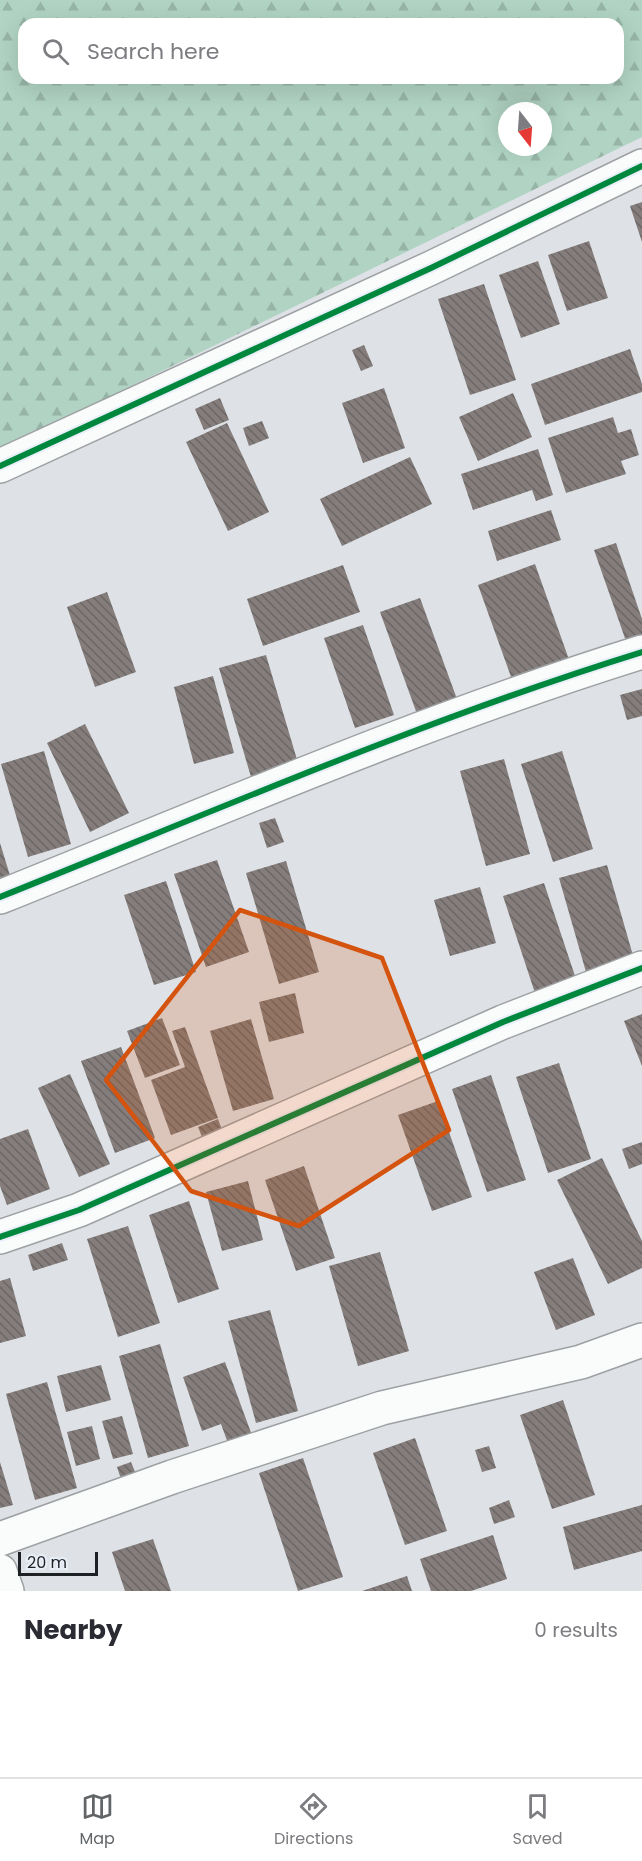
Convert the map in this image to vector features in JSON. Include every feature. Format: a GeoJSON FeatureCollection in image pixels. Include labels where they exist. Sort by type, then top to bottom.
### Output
{"type":"FeatureCollection","features":[{"type":"Feature","properties":{"kind":"street"},"geometry":{"type":"LineString","coordinates":[[0,466],[431,268],[642,166]]}},
{"type":"Feature","properties":{"kind":"street"},"geometry":{"type":"LineString","coordinates":[[0,897],[351,756],[560,678],[642,652]]}},
{"type":"Feature","properties":{"kind":"street"},"geometry":{"type":"LineString","coordinates":[[0,1238],[79,1210],[503,1022],[642,968]]}},
{"type":"Feature","properties":{"kind":"street"},"geometry":{"type":"LineString","coordinates":[[0,1539],[172,1478],[382,1408],[581,1362],[642,1340]]}},
{"type":"Feature","properties":{"kind":"street"},"geometry":{"type":"LineString","coordinates":[[0,1571],[8,1591]]}},
{"type":"Feature","properties":{"kind":"highlighted area"},"geometry":{"type":"Polygon","coordinates":[[[240,910],[382,958],[449,1130],[299,1226],[191,1191],[106,1080],[240,910]]]}},
{"type":"Feature","properties":{"kind":"green space"},"geometry":{"type":"Polygon","coordinates":[[[0,0],[642,0],[642,137],[0,450],[0,0]]]}},
{"type":"Feature","properties":{"kind":"building"},"geometry":{"type":"Polygon","coordinates":[[[642,202],[642,242],[630,206],[642,202]]]}},
{"type":"Feature","properties":{"kind":"building"},"geometry":{"type":"Polygon","coordinates":[[[589,241],[608,298],[567,311],[548,255],[589,241]]]}},
{"type":"Feature","properties":{"kind":"building"},"geometry":{"type":"Polygon","coordinates":[[[538,261],[560,324],[521,338],[499,275],[538,261]]]}},
{"type":"Feature","properties":{"kind":"building"},"geometry":{"type":"Polygon","coordinates":[[[484,284],[516,380],[470,395],[438,299],[484,284]]]}},
{"type":"Feature","properties":{"kind":"building"},"geometry":{"type":"Polygon","coordinates":[[[364,345],[373,366],[361,371],[352,350],[364,345]]]}},
{"type":"Feature","properties":{"kind":"building"},"geometry":{"type":"Polygon","coordinates":[[[630,349],[642,384],[642,392],[545,425],[531,384],[630,349]]]}},
{"type":"Feature","properties":{"kind":"building"},"geometry":{"type":"Polygon","coordinates":[[[384,388],[405,448],[363,463],[342,403],[384,388]]]}},
{"type":"Feature","properties":{"kind":"building"},"geometry":{"type":"Polygon","coordinates":[[[513,393],[532,437],[478,461],[459,417],[513,393]]]}},
{"type":"Feature","properties":{"kind":"building"},"geometry":{"type":"Polygon","coordinates":[[[220,398],[229,420],[204,430],[195,409],[220,398]]]}},
{"type":"Feature","properties":{"kind":"building"},"geometry":{"type":"Polygon","coordinates":[[[613,417],[618,433],[631,429],[639,455],[621,461],[626,474],[566,493],[548,438],[613,417]]]}},
{"type":"Feature","properties":{"kind":"building"},"geometry":{"type":"Polygon","coordinates":[[[262,421],[269,438],[249,446],[243,428],[262,421]]]}},
{"type":"Feature","properties":{"kind":"building"},"geometry":{"type":"Polygon","coordinates":[[[227,423],[269,512],[228,531],[186,442],[227,423]]]}},
{"type":"Feature","properties":{"kind":"building"},"geometry":{"type":"Polygon","coordinates":[[[538,449],[553,495],[536,501],[532,490],[473,510],[461,474],[538,449]]]}},
{"type":"Feature","properties":{"kind":"building"},"geometry":{"type":"Polygon","coordinates":[[[410,457],[432,504],[342,546],[320,499],[410,457]]]}},
{"type":"Feature","properties":{"kind":"building"},"geometry":{"type":"Polygon","coordinates":[[[551,510],[561,540],[497,561],[488,531],[551,510]]]}},
{"type":"Feature","properties":{"kind":"building"},"geometry":{"type":"Polygon","coordinates":[[[616,543],[642,619],[642,639],[627,644],[594,550],[616,543]]]}},
{"type":"Feature","properties":{"kind":"building"},"geometry":{"type":"Polygon","coordinates":[[[535,564],[572,668],[515,688],[478,585],[535,564]]]}},
{"type":"Feature","properties":{"kind":"building"},"geometry":{"type":"Polygon","coordinates":[[[343,565],[360,612],[263,646],[247,599],[343,565]]]}},
{"type":"Feature","properties":{"kind":"building"},"geometry":{"type":"Polygon","coordinates":[[[107,592],[136,672],[95,687],[67,607],[107,592]]]}},
{"type":"Feature","properties":{"kind":"building"},"geometry":{"type":"Polygon","coordinates":[[[420,598],[457,699],[417,714],[380,612],[420,598]]]}},
{"type":"Feature","properties":{"kind":"building"},"geometry":{"type":"Polygon","coordinates":[[[363,625],[394,715],[355,728],[324,638],[363,625]]]}},
{"type":"Feature","properties":{"kind":"building"},"geometry":{"type":"Polygon","coordinates":[[[266,655],[298,763],[251,777],[219,668],[266,655]]]}},
{"type":"Feature","properties":{"kind":"building"},"geometry":{"type":"Polygon","coordinates":[[[213,676],[234,753],[194,764],[174,687],[213,676]]]}},
{"type":"Feature","properties":{"kind":"building"},"geometry":{"type":"Polygon","coordinates":[[[642,689],[642,716],[627,720],[620,695],[642,689]]]}},
{"type":"Feature","properties":{"kind":"building"},"geometry":{"type":"Polygon","coordinates":[[[85,724],[129,813],[90,832],[47,743],[85,724]]]}},
{"type":"Feature","properties":{"kind":"building"},"geometry":{"type":"Polygon","coordinates":[[[44,751],[71,844],[28,857],[1,764],[44,751]]]}},
{"type":"Feature","properties":{"kind":"building"},"geometry":{"type":"Polygon","coordinates":[[[562,751],[593,849],[553,862],[521,764],[562,751]]]}},
{"type":"Feature","properties":{"kind":"building"},"geometry":{"type":"Polygon","coordinates":[[[504,759],[530,854],[486,866],[460,771],[504,759]]]}},
{"type":"Feature","properties":{"kind":"building"},"geometry":{"type":"Polygon","coordinates":[[[275,818],[284,842],[267,848],[259,823],[275,818]]]}},
{"type":"Feature","properties":{"kind":"building"},"geometry":{"type":"Polygon","coordinates":[[[0,843],[12,882],[0,885],[0,843]]]}},
{"type":"Feature","properties":{"kind":"building"},"geometry":{"type":"Polygon","coordinates":[[[217,860],[249,952],[206,967],[174,874],[217,860]]]}},
{"type":"Feature","properties":{"kind":"building"},"geometry":{"type":"Polygon","coordinates":[[[286,861],[319,972],[279,984],[246,873],[286,861]]]}},
{"type":"Feature","properties":{"kind":"building"},"geometry":{"type":"Polygon","coordinates":[[[607,865],[636,966],[588,979],[559,878],[607,865]]]}},
{"type":"Feature","properties":{"kind":"building"},"geometry":{"type":"Polygon","coordinates":[[[166,881],[196,972],[154,985],[124,895],[166,881]]]}},
{"type":"Feature","properties":{"kind":"building"},"geometry":{"type":"Polygon","coordinates":[[[544,883],[576,979],[535,993],[503,896],[544,883]]]}},
{"type":"Feature","properties":{"kind":"building"},"geometry":{"type":"Polygon","coordinates":[[[480,887],[496,943],[450,956],[434,900],[480,887]]]}},
{"type":"Feature","properties":{"kind":"building"},"geometry":{"type":"Polygon","coordinates":[[[295,993],[304,1033],[269,1042],[259,1002],[295,993]]]}},
{"type":"Feature","properties":{"kind":"building"},"geometry":{"type":"Polygon","coordinates":[[[642,1014],[642,1066],[624,1021],[642,1014]]]}},
{"type":"Feature","properties":{"kind":"building"},"geometry":{"type":"Polygon","coordinates":[[[162,1018],[180,1065],[145,1078],[127,1031],[162,1018]]]}},
{"type":"Feature","properties":{"kind":"building"},"geometry":{"type":"Polygon","coordinates":[[[251,1019],[274,1099],[233,1111],[210,1031],[251,1019]]]}},
{"type":"Feature","properties":{"kind":"building"},"geometry":{"type":"Polygon","coordinates":[[[185,1027],[218,1118],[171,1135],[151,1080],[185,1067],[172,1031],[185,1027]]]}},
{"type":"Feature","properties":{"kind":"building"},"geometry":{"type":"Polygon","coordinates":[[[121,1047],[155,1138],[115,1153],[81,1061],[121,1047]]]}},
{"type":"Feature","properties":{"kind":"building"},"geometry":{"type":"Polygon","coordinates":[[[559,1063],[591,1159],[548,1173],[516,1077],[559,1063]]]}},
{"type":"Feature","properties":{"kind":"building"},"geometry":{"type":"Polygon","coordinates":[[[70,1074],[110,1164],[79,1177],[38,1088],[70,1074]]]}},
{"type":"Feature","properties":{"kind":"building"},"geometry":{"type":"Polygon","coordinates":[[[491,1075],[526,1180],[487,1192],[452,1089],[491,1075]]]}},
{"type":"Feature","properties":{"kind":"building"},"geometry":{"type":"Polygon","coordinates":[[[438,1101],[472,1197],[432,1211],[398,1115],[438,1101]]]}},
{"type":"Feature","properties":{"kind":"building"},"geometry":{"type":"Polygon","coordinates":[[[218,1119],[224,1135],[204,1142],[198,1127],[218,1119]]]}},
{"type":"Feature","properties":{"kind":"building"},"geometry":{"type":"Polygon","coordinates":[[[28,1129],[50,1189],[7,1205],[0,1186],[0,1139],[28,1129]]]}},
{"type":"Feature","properties":{"kind":"building"},"geometry":{"type":"Polygon","coordinates":[[[642,1142],[642,1164],[629,1169],[622,1149],[642,1142]]]}},
{"type":"Feature","properties":{"kind":"building"},"geometry":{"type":"Polygon","coordinates":[[[602,1158],[642,1241],[642,1268],[608,1284],[557,1180],[602,1158]]]}},
{"type":"Feature","properties":{"kind":"building"},"geometry":{"type":"Polygon","coordinates":[[[304,1166],[335,1258],[296,1271],[265,1180],[304,1166]]]}},
{"type":"Feature","properties":{"kind":"building"},"geometry":{"type":"Polygon","coordinates":[[[248,1181],[263,1240],[222,1251],[206,1192],[248,1181]]]}},
{"type":"Feature","properties":{"kind":"building"},"geometry":{"type":"Polygon","coordinates":[[[189,1201],[219,1289],[178,1303],[149,1215],[189,1201]]]}},
{"type":"Feature","properties":{"kind":"building"},"geometry":{"type":"Polygon","coordinates":[[[128,1226],[160,1323],[118,1337],[87,1239],[128,1226]]]}},
{"type":"Feature","properties":{"kind":"building"},"geometry":{"type":"Polygon","coordinates":[[[62,1243],[68,1260],[33,1271],[28,1255],[62,1243]]]}},
{"type":"Feature","properties":{"kind":"building"},"geometry":{"type":"Polygon","coordinates":[[[380,1252],[409,1351],[358,1366],[329,1266],[380,1252]]]}},
{"type":"Feature","properties":{"kind":"building"},"geometry":{"type":"Polygon","coordinates":[[[573,1258],[595,1315],[556,1330],[534,1272],[573,1258]]]}},
{"type":"Feature","properties":{"kind":"building"},"geometry":{"type":"Polygon","coordinates":[[[10,1278],[26,1336],[0,1343],[0,1281],[10,1278]]]}},
{"type":"Feature","properties":{"kind":"building"},"geometry":{"type":"Polygon","coordinates":[[[270,1310],[298,1411],[256,1423],[228,1321],[270,1310]]]}},
{"type":"Feature","properties":{"kind":"building"},"geometry":{"type":"Polygon","coordinates":[[[160,1344],[189,1446],[148,1458],[119,1356],[160,1344]]]}},
{"type":"Feature","properties":{"kind":"building"},"geometry":{"type":"Polygon","coordinates":[[[225,1362],[253,1438],[229,1446],[221,1424],[202,1431],[183,1377],[225,1362]]]}},
{"type":"Feature","properties":{"kind":"building"},"geometry":{"type":"Polygon","coordinates":[[[101,1365],[111,1400],[66,1412],[57,1376],[101,1365]]]}},
{"type":"Feature","properties":{"kind":"building"},"geometry":{"type":"Polygon","coordinates":[[[47,1382],[77,1488],[35,1500],[6,1394],[47,1382]]]}},
{"type":"Feature","properties":{"kind":"building"},"geometry":{"type":"Polygon","coordinates":[[[563,1400],[595,1495],[552,1509],[520,1415],[563,1400]]]}},
{"type":"Feature","properties":{"kind":"building"},"geometry":{"type":"Polygon","coordinates":[[[122,1416],[133,1454],[113,1459],[102,1421],[122,1416]]]}},
{"type":"Feature","properties":{"kind":"building"},"geometry":{"type":"Polygon","coordinates":[[[92,1426],[100,1459],[76,1466],[67,1432],[92,1426]]]}},
{"type":"Feature","properties":{"kind":"building"},"geometry":{"type":"Polygon","coordinates":[[[415,1438],[447,1531],[405,1545],[373,1453],[415,1438]]]}},
{"type":"Feature","properties":{"kind":"building"},"geometry":{"type":"Polygon","coordinates":[[[489,1446],[496,1468],[482,1472],[475,1450],[489,1446]]]}},
{"type":"Feature","properties":{"kind":"building"},"geometry":{"type":"Polygon","coordinates":[[[303,1458],[343,1577],[298,1591],[259,1473],[303,1458]]]}},
{"type":"Feature","properties":{"kind":"building"},"geometry":{"type":"Polygon","coordinates":[[[0,1462],[13,1505],[0,1508],[0,1462]]]}},
{"type":"Feature","properties":{"kind":"building"},"geometry":{"type":"Polygon","coordinates":[[[131,1462],[138,1479],[123,1485],[117,1467],[131,1462]]]}},
{"type":"Feature","properties":{"kind":"building"},"geometry":{"type":"Polygon","coordinates":[[[509,1500],[515,1517],[494,1524],[489,1508],[509,1500]]]}},
{"type":"Feature","properties":{"kind":"building"},"geometry":{"type":"Polygon","coordinates":[[[642,1505],[642,1551],[574,1570],[563,1527],[642,1505]]]}},
{"type":"Feature","properties":{"kind":"building"},"geometry":{"type":"Polygon","coordinates":[[[493,1535],[507,1579],[471,1591],[431,1591],[420,1559],[493,1535]]]}},
{"type":"Feature","properties":{"kind":"building"},"geometry":{"type":"Polygon","coordinates":[[[153,1539],[171,1591],[125,1591],[112,1552],[153,1539]]]}},
{"type":"Feature","properties":{"kind":"building"},"geometry":{"type":"Polygon","coordinates":[[[407,1576],[412,1591],[362,1591],[407,1576]]]}},
{"type":"Feature","properties":{"kind":"cycle path"},"geometry":{"type":"LineString","coordinates":[[0,466],[431,268],[642,166]]}},
{"type":"Feature","properties":{"kind":"cycle path"},"geometry":{"type":"LineString","coordinates":[[0,897],[399,737],[479,707],[642,652]]}},
{"type":"Feature","properties":{"kind":"cycle path"},"geometry":{"type":"LineString","coordinates":[[0,1237],[79,1210],[503,1022],[642,968]]}}]}
